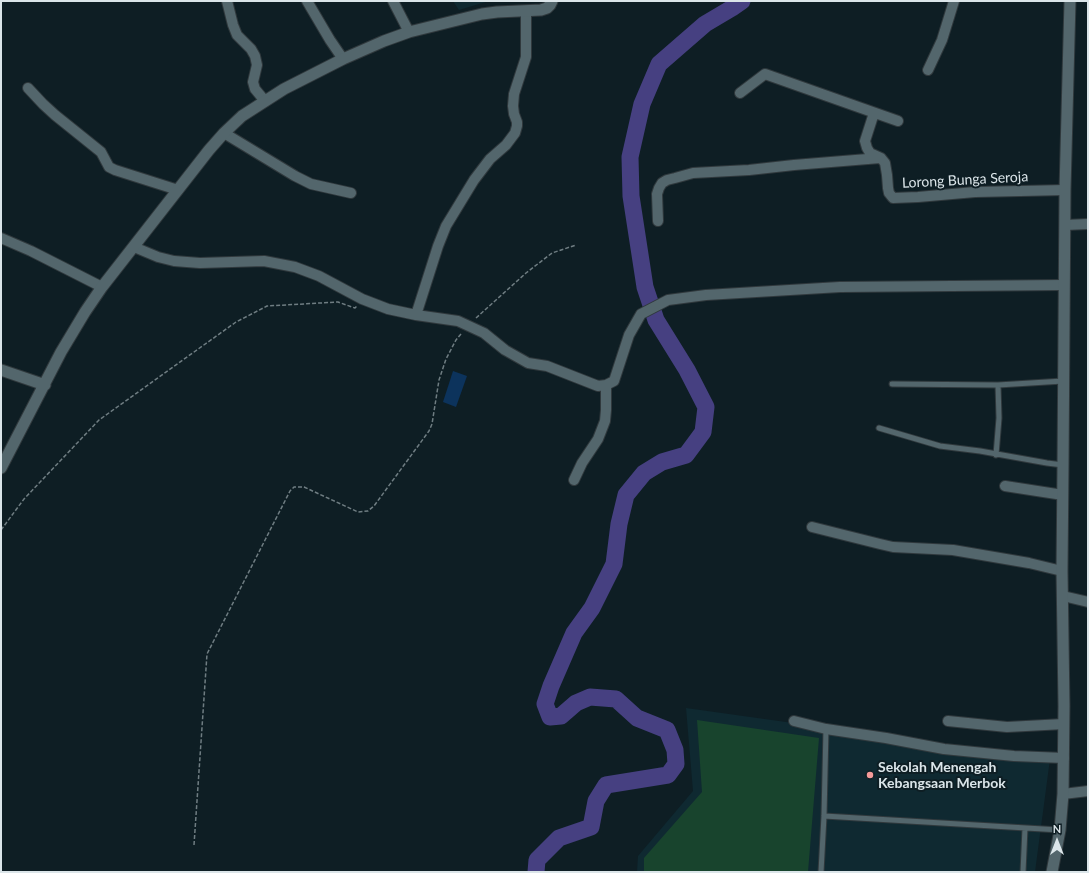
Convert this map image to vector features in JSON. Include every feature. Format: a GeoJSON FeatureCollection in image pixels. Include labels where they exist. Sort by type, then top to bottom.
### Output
{"type":"FeatureCollection","features":[{"type":"Feature","properties":{"kind":"street"},"geometry":{"type":"LineString","coordinates":[[227,1],[237,35],[251,48],[255,56],[256,65],[253,82],[255,88],[265,100]]}},
{"type":"Feature","properties":{"kind":"street"},"geometry":{"type":"LineString","coordinates":[[307,1],[343,59]]}},
{"type":"Feature","properties":{"kind":"street"},"geometry":{"type":"LineString","coordinates":[[394,1],[409,32]]}},
{"type":"Feature","properties":{"kind":"street"},"geometry":{"type":"LineString","coordinates":[[1,468],[61,352],[102,287],[209,150],[242,116],[284,89],[343,59],[384,41],[409,32],[482,14],[541,10],[547,8],[552,1]]}},
{"type":"Feature","properties":{"kind":"street"},"geometry":{"type":"LineString","coordinates":[[928,70],[942,40],[954,1]]}},
{"type":"Feature","properties":{"kind":"street"},"geometry":{"type":"LineString","coordinates":[[1052,872],[1060,830],[1064,758],[1062,465],[1065,190],[1070,1]]}},
{"type":"Feature","properties":{"kind":"street"},"geometry":{"type":"LineString","coordinates":[[416,315],[446,226],[474,180],[490,159],[506,145],[515,133],[517,122],[513,106],[514,94],[526,57],[526,11]]}},
{"type":"Feature","properties":{"kind":"street"},"geometry":{"type":"LineString","coordinates":[[740,93],[766,74],[898,121]]}},
{"type":"Feature","properties":{"kind":"street"},"geometry":{"type":"LineString","coordinates":[[28,88],[55,115],[101,152],[109,167],[121,173],[178,190]]}},
{"type":"Feature","properties":{"kind":"street"},"geometry":{"type":"LineString","coordinates":[[874,113],[865,141],[870,153],[881,158]]}},
{"type":"Feature","properties":{"kind":"street"},"geometry":{"type":"LineString","coordinates":[[224,133],[311,184],[351,193]]}},
{"type":"Feature","properties":{"kind":"street"},"geometry":{"type":"LineString","coordinates":[[658,221],[657,194],[659,188],[662,183],[675,178],[693,173],[749,170],[881,158]]}},
{"type":"Feature","properties":{"kind":"street","name":"Lorong Bunga Seroja"},"geometry":{"type":"LineString","coordinates":[[881,158],[886,166],[889,193],[893,198],[975,192],[1065,190]]}},
{"type":"Feature","properties":{"kind":"street"},"geometry":{"type":"LineString","coordinates":[[1065,225],[1088,224]]}},
{"type":"Feature","properties":{"kind":"street"},"geometry":{"type":"LineString","coordinates":[[1,238],[31,251],[102,287]]}},
{"type":"Feature","properties":{"kind":"street"},"geometry":{"type":"LineString","coordinates":[[134,247],[158,257],[174,260],[200,263],[264,262],[295,266],[320,276],[362,299],[388,310],[458,321],[484,333],[505,350],[528,363],[547,366],[592,385],[598,386],[614,382],[629,335],[641,314],[668,300],[706,295],[840,287],[1064,285]]}},
{"type":"Feature","properties":{"kind":"street"},"geometry":{"type":"LineString","coordinates":[[1,370],[45,385]]}},
{"type":"Feature","properties":{"kind":"street"},"geometry":{"type":"LineString","coordinates":[[574,480],[582,463],[598,439],[605,420],[606,385]]}},
{"type":"Feature","properties":{"kind":"street"},"geometry":{"type":"LineString","coordinates":[[1005,486],[1062,495]]}},
{"type":"Feature","properties":{"kind":"street"},"geometry":{"type":"LineString","coordinates":[[812,527],[893,547],[953,550],[1029,563],[1062,571]]}},
{"type":"Feature","properties":{"kind":"street"},"geometry":{"type":"LineString","coordinates":[[1063,596],[1088,602]]}},
{"type":"Feature","properties":{"kind":"street"},"geometry":{"type":"LineString","coordinates":[[794,721],[826,729],[944,749],[1014,756],[1064,758]]}},
{"type":"Feature","properties":{"kind":"street"},"geometry":{"type":"LineString","coordinates":[[948,721],[1007,727],[1064,724]]}},
{"type":"Feature","properties":{"kind":"street"},"geometry":{"type":"LineString","coordinates":[[1063,794],[1088,791]]}},
{"type":"Feature","properties":{"kind":"lane"},"geometry":{"type":"LineString","coordinates":[[892,384],[998,385],[1064,381]]}},
{"type":"Feature","properties":{"kind":"lane"},"geometry":{"type":"LineString","coordinates":[[996,455],[999,418],[998,385]]}},
{"type":"Feature","properties":{"kind":"lane"},"geometry":{"type":"LineString","coordinates":[[879,428],[940,446],[980,451],[996,455],[1062,465]]}},
{"type":"Feature","properties":{"kind":"lane"},"geometry":{"type":"LineString","coordinates":[[821,872],[826,729]]}},
{"type":"Feature","properties":{"kind":"lane"},"geometry":{"type":"LineString","coordinates":[[824,816],[1060,830]]}},
{"type":"Feature","properties":{"kind":"lane"},"geometry":{"type":"LineString","coordinates":[[1023,872],[1026,828]]}},
{"type":"Feature","properties":{"kind":"path"},"geometry":{"type":"LineString","coordinates":[[194,845],[206,654],[290,491],[294,487],[304,487],[358,512],[368,511],[374,506],[429,431],[432,424],[439,380],[446,359],[456,340],[468,325],[526,273],[552,253],[576,245]]}},
{"type":"Feature","properties":{"kind":"path"},"geometry":{"type":"LineString","coordinates":[[1,530],[24,499],[99,420],[236,322],[267,306],[338,302],[356,308],[362,299]]}},
{"type":"Feature","properties":{"kind":"shaded area"},"geometry":{"type":"Polygon","coordinates":[[[453,1],[489,1],[459,10],[453,1]]]}},
{"type":"Feature","properties":{"kind":"shaded area","name":"Sekolah Menengah Kebangsaan Merbok"},"geometry":{"type":"Polygon","coordinates":[[[686,708],[1050,759],[1035,872],[637,872],[638,856],[693,791],[686,708]]]}},
{"type":"Feature","properties":{"kind":"green space"},"geometry":{"type":"Polygon","coordinates":[[[697,720],[819,738],[808,872],[644,872],[644,858],[702,792],[697,720]]]}},
{"type":"Feature","properties":{"kind":"building"},"geometry":{"type":"Polygon","coordinates":[[[453,371],[467,376],[456,407],[443,402],[453,371]]]}},
{"type":"Feature","properties":{"kind":"waterway"},"geometry":{"type":"LineString","coordinates":[[536,872],[537,860],[559,838],[591,827],[596,801],[606,785],[668,775],[676,764],[675,750],[667,730],[637,718],[616,699],[590,697],[576,703],[561,716],[550,717],[545,704],[551,686],[574,633],[592,608],[614,564],[619,524],[626,495],[644,473],[662,462],[686,455],[703,432],[706,407],[687,370],[656,320],[645,287],[631,196],[630,157],[642,104],[659,64],[705,24],[742,1]]}},
{"type":"Feature","properties":{"kind":"place","name":"Sekolah Menengah Kebangsaan Merbok"},"geometry":{"type":"Point","coordinates":[870,775]}}]}
